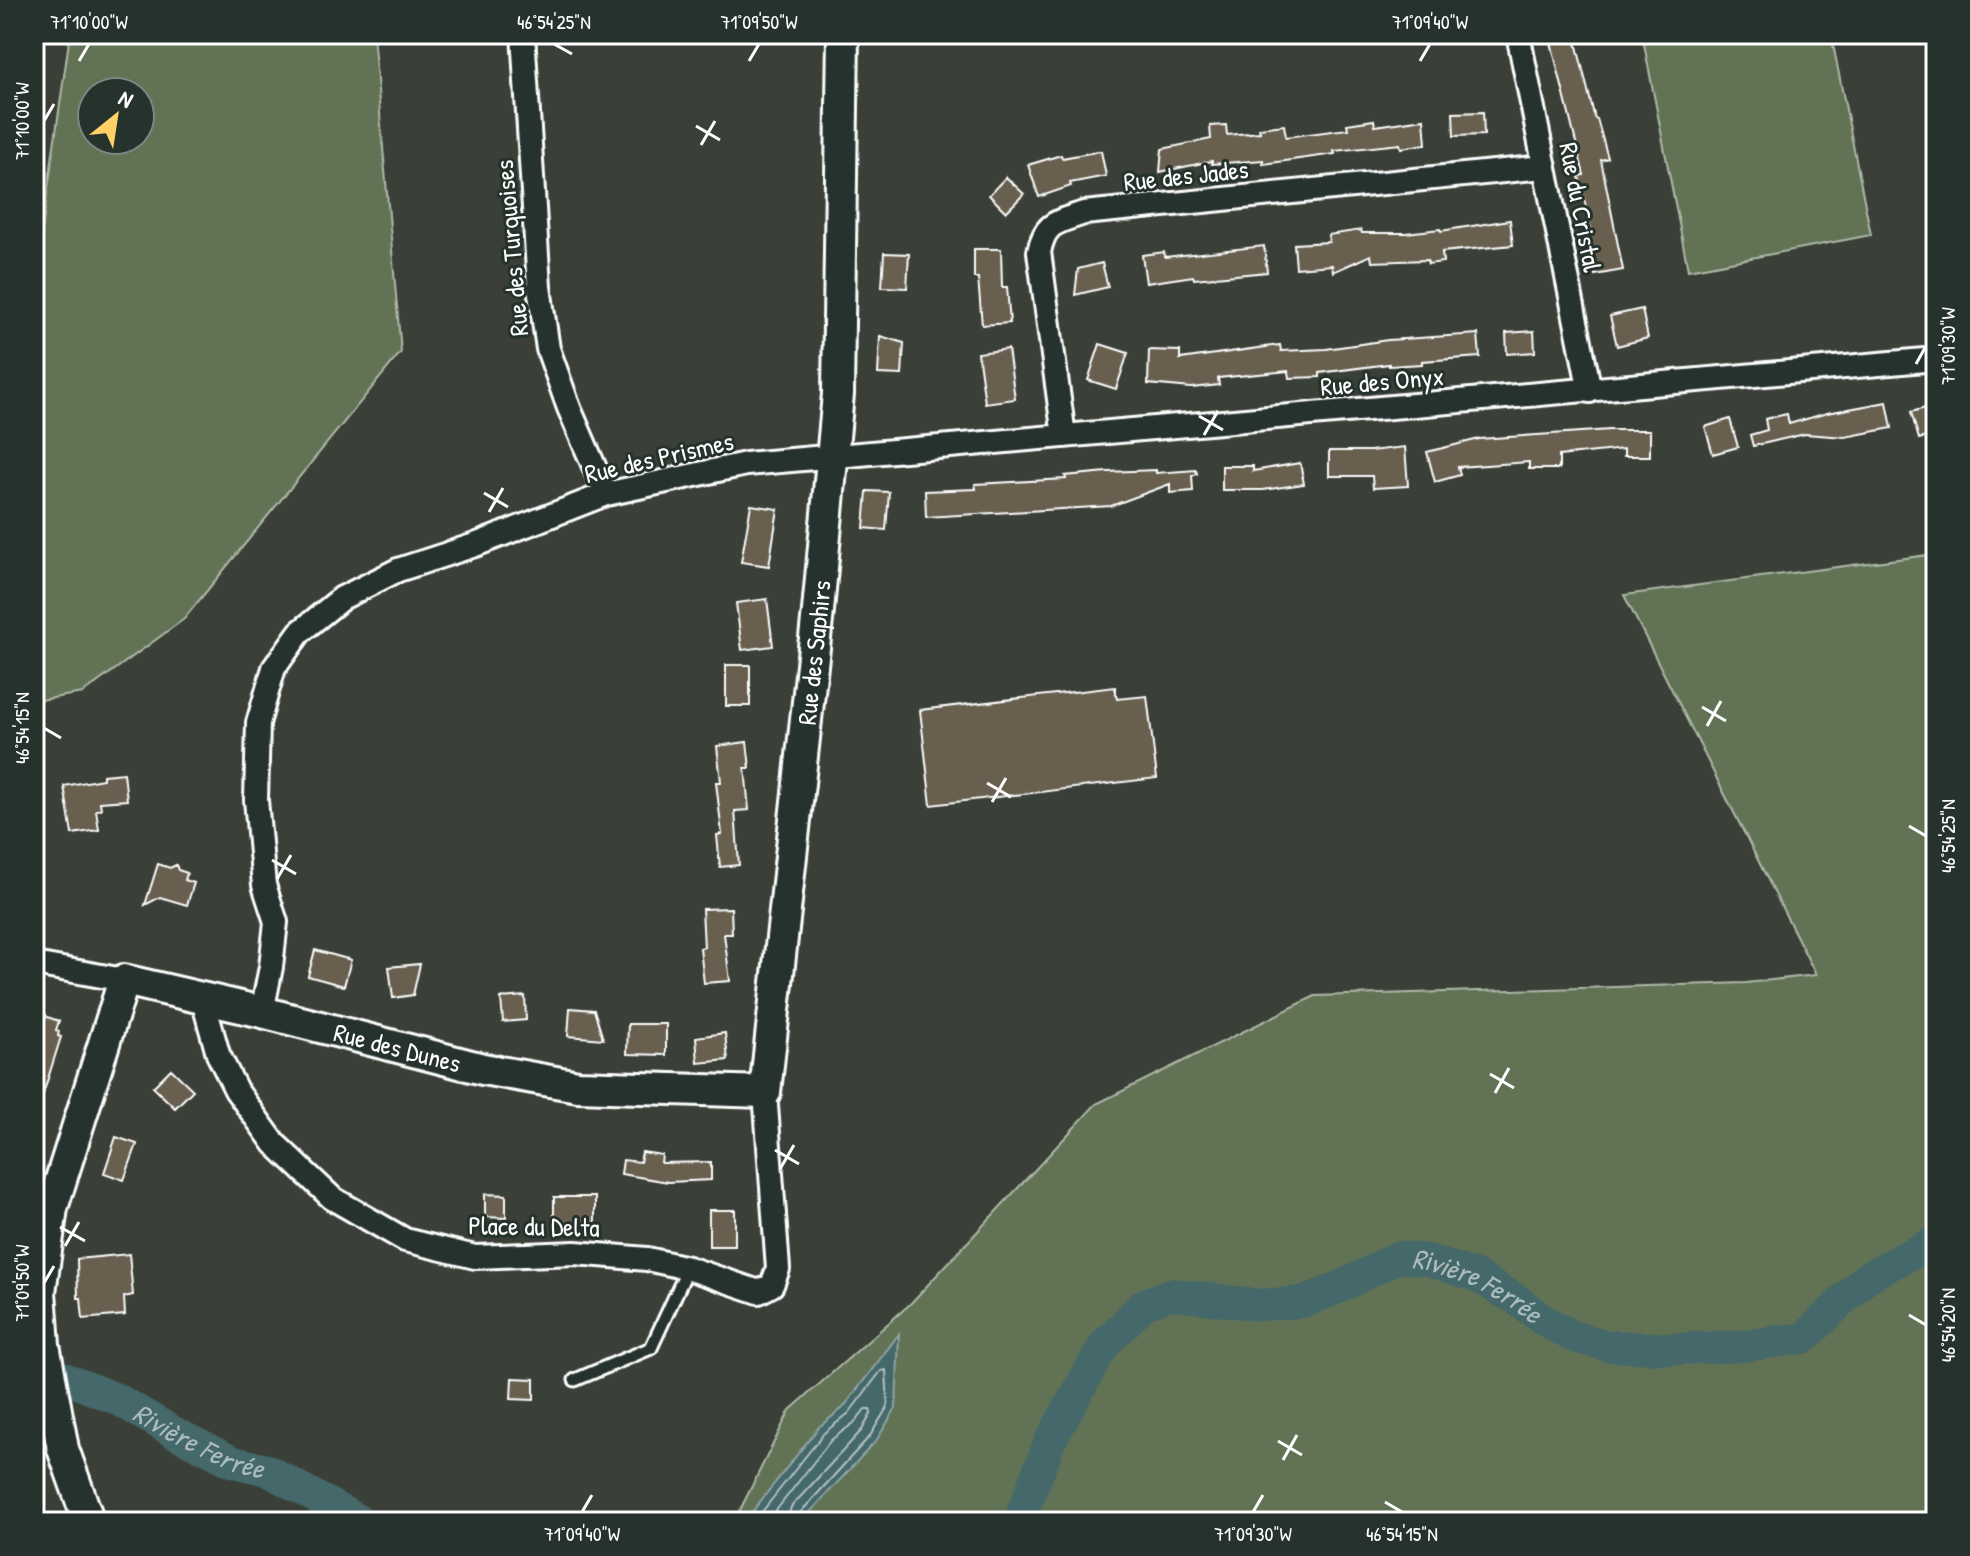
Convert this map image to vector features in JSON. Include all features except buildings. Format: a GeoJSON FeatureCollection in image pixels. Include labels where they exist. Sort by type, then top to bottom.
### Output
{"type":"FeatureCollection","features":[{"type":"Feature","properties":{"kind":"street","name":"Rue des Turquoises"},"geometry":{"type":"LineString","coordinates":[[523,34],[539,287],[548,349],[569,408],[606,494]]}},
{"type":"Feature","properties":{"kind":"street","name":"Rue des Saphirs"},"geometry":{"type":"LineString","coordinates":[[778,1269],[765,1092],[817,623],[838,394],[843,34]]}},
{"type":"Feature","properties":{"kind":"street","name":"Rue du Cristal"},"geometry":{"type":"LineString","coordinates":[[1518,34],[1590,391]]}},
{"type":"Feature","properties":{"kind":"street","name":"Rue des Jades"},"geometry":{"type":"LineString","coordinates":[[1064,436],[1039,252],[1043,233],[1054,223],[1084,213],[1544,167]]}},
{"type":"Feature","properties":{"kind":"street","name":"Rue des Onyx"},"geometry":{"type":"LineString","coordinates":[[832,456],[1936,359]]}},
{"type":"Feature","properties":{"kind":"street","name":"Rue des Prismes"},"geometry":{"type":"LineString","coordinates":[[262,1012],[276,922],[264,885],[258,828],[258,723],[274,668],[300,632],[342,598],[398,570],[475,545],[606,494],[704,471],[832,456]]}},
{"type":"Feature","properties":{"kind":"street","name":"Rue des Dunes"},"geometry":{"type":"LineString","coordinates":[[34,964],[124,980],[262,1012],[483,1069],[578,1086],[765,1092]]}},
{"type":"Feature","properties":{"kind":"street"},"geometry":{"type":"LineString","coordinates":[[89,1522],[63,1449],[44,1345],[40,1292],[52,1208],[124,980]]}},
{"type":"Feature","properties":{"kind":"street","name":"Place du Delta"},"geometry":{"type":"LineString","coordinates":[[203,1000],[218,1054],[236,1090],[275,1144],[332,1198],[405,1240],[475,1257],[575,1253],[647,1259],[688,1268],[759,1292],[772,1285],[778,1269]]}},
{"type":"Feature","properties":{"kind":"lane"},"geometry":{"type":"LineString","coordinates":[[575,1380],[651,1348],[688,1268]]}},
{"type":"Feature","properties":{"kind":"green space"},"geometry":{"type":"Polygon","coordinates":[[[70,34],[373,34],[401,352],[184,619],[83,693],[34,701],[34,251],[40,244],[70,34]]]}},
{"type":"Feature","properties":{"kind":"green space"},"geometry":{"type":"Polygon","coordinates":[[[1642,34],[1831,34],[1871,235],[1688,270],[1642,34]]]}},
{"type":"Feature","properties":{"kind":"green space"},"geometry":{"type":"Polygon","coordinates":[[[1936,554],[1936,1522],[734,1522],[790,1410],[910,1304],[1096,1104],[1315,996],[1746,983],[1816,975],[1624,595],[1936,554]]]}},
{"type":"Feature","properties":{"kind":"water"},"geometry":{"type":"Polygon","coordinates":[[[899,1334],[896,1408],[876,1441],[801,1522],[744,1522],[819,1427],[843,1408],[899,1334]]]}},
{"type":"Feature","properties":{"kind":"waterway","name":"Rivière Ferrée"},"geometry":{"type":"LineString","coordinates":[[1019,1522],[1050,1441],[1104,1345],[1144,1304],[1171,1294],[1259,1305],[1303,1302],[1398,1257],[1428,1260],[1476,1276],[1574,1337],[1609,1346],[1678,1349],[1744,1346],[1804,1338],[1867,1277],[1936,1241]]}},
{"type":"Feature","properties":{"kind":"waterway","name":"Rivière Ferrée"},"geometry":{"type":"LineString","coordinates":[[34,1366],[117,1399],[233,1462],[267,1470],[361,1522]]}}]}
